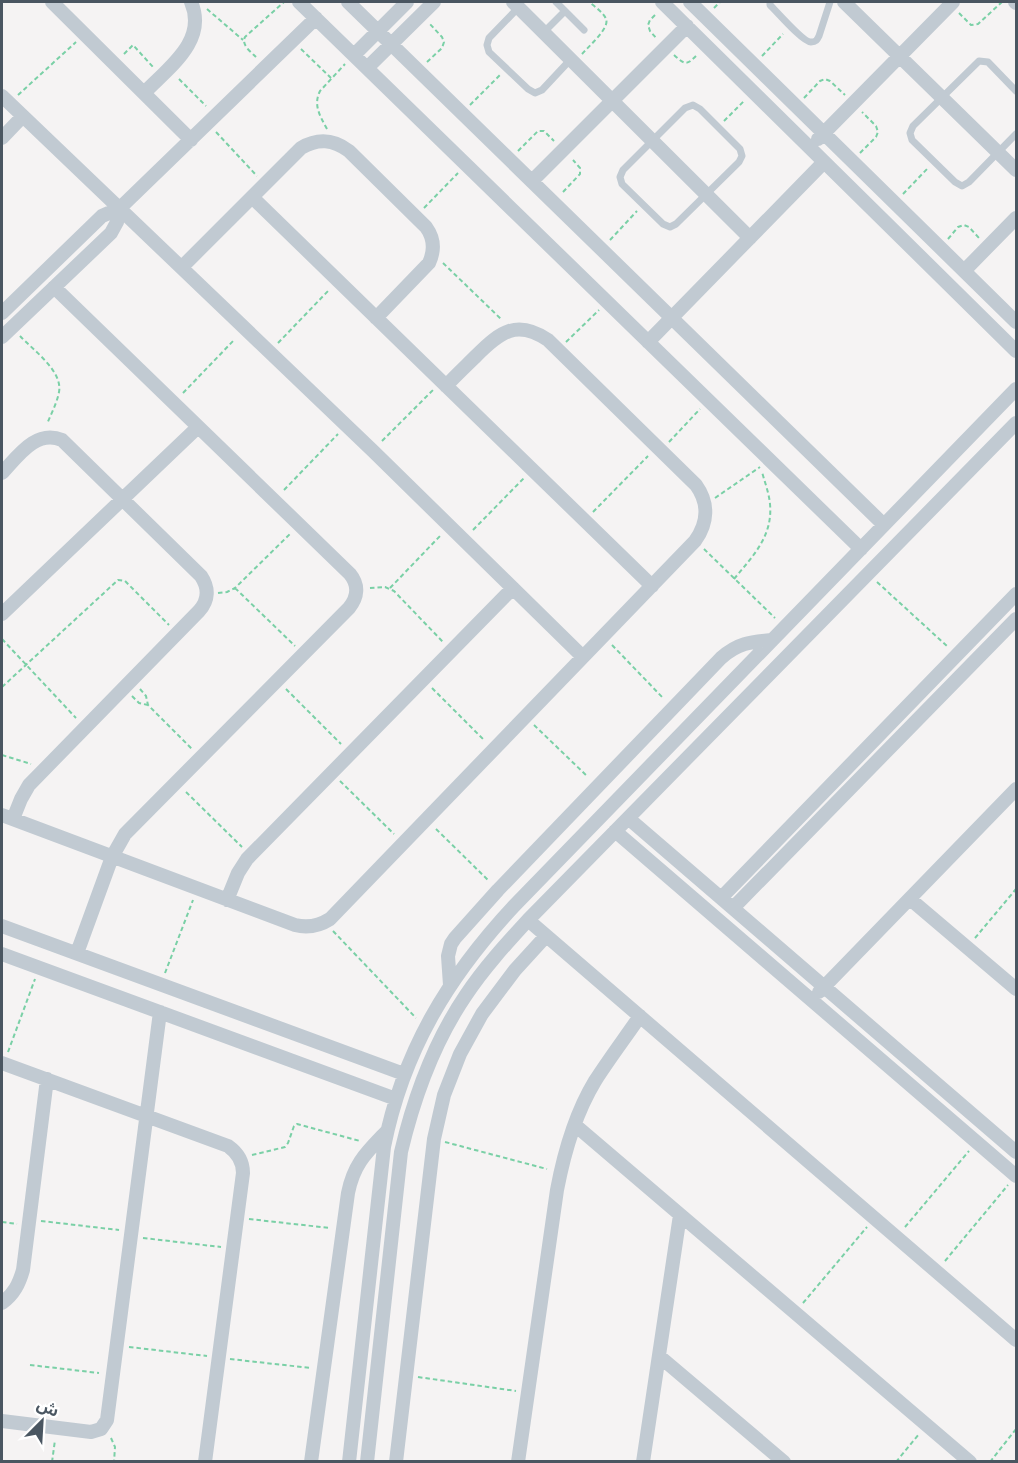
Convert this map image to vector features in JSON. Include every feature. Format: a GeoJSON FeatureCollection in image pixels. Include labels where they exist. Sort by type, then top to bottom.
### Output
{"type":"FeatureCollection","features":[{"type":"Feature","properties":{"kind":"street"},"geometry":{"type":"LineString","coordinates":[[52,2],[191,140]]}},
{"type":"Feature","properties":{"kind":"street"},"geometry":{"type":"LineString","coordinates":[[144,93],[186,49],[194,32],[195,14],[191,2]]}},
{"type":"Feature","properties":{"kind":"street"},"geometry":{"type":"LineString","coordinates":[[299,2],[861,549]]}},
{"type":"Feature","properties":{"kind":"street"},"geometry":{"type":"LineString","coordinates":[[348,2],[884,525]]}},
{"type":"Feature","properties":{"kind":"street"},"geometry":{"type":"LineString","coordinates":[[354,55],[407,2]]}},
{"type":"Feature","properties":{"kind":"street"},"geometry":{"type":"LineString","coordinates":[[367,68],[434,2]]}},
{"type":"Feature","properties":{"kind":"street"},"geometry":{"type":"LineString","coordinates":[[662,2],[1017,351]]}},
{"type":"Feature","properties":{"kind":"street"},"geometry":{"type":"LineString","coordinates":[[690,2],[1017,322]]}},
{"type":"Feature","properties":{"kind":"street"},"geometry":{"type":"LineString","coordinates":[[844,2],[1017,170]]}},
{"type":"Feature","properties":{"kind":"street"},"geometry":{"type":"LineString","coordinates":[[810,147],[952,3]]}},
{"type":"Feature","properties":{"kind":"street"},"geometry":{"type":"LineString","coordinates":[[516,4],[750,238]]}},
{"type":"Feature","properties":{"kind":"street"},"geometry":{"type":"LineString","coordinates":[[2,313],[102,216],[120,208],[316,18]]}},
{"type":"Feature","properties":{"kind":"street"},"geometry":{"type":"LineString","coordinates":[[532,181],[687,26]]}},
{"type":"Feature","properties":{"kind":"street"},"geometry":{"type":"LineString","coordinates":[[5,99],[246,328],[583,657]]}},
{"type":"Feature","properties":{"kind":"street"},"geometry":{"type":"LineString","coordinates":[[2,138],[23,116]]}},
{"type":"Feature","properties":{"kind":"street"},"geometry":{"type":"LineString","coordinates":[[182,267],[301,148],[316,141],[334,142],[349,151],[416,216],[430,232],[432,239],[433,252],[425,267],[376,318]]}},
{"type":"Feature","properties":{"kind":"street"},"geometry":{"type":"LineString","coordinates":[[648,342],[824,162]]}},
{"type":"Feature","properties":{"kind":"street"},"geometry":{"type":"LineString","coordinates":[[252,197],[652,586]]}},
{"type":"Feature","properties":{"kind":"street"},"geometry":{"type":"LineString","coordinates":[[7,332],[111,233],[117,222],[120,208]]}},
{"type":"Feature","properties":{"kind":"street"},"geometry":{"type":"LineString","coordinates":[[964,271],[1017,218]]}},
{"type":"Feature","properties":{"kind":"street"},"geometry":{"type":"LineString","coordinates":[[54,287],[350,574],[357,591],[349,608],[125,834],[112,857],[77,953]]}},
{"type":"Feature","properties":{"kind":"street"},"geometry":{"type":"LineString","coordinates":[[2,472],[30,444],[41,438],[46,436],[57,438],[67,443],[201,576],[207,587],[204,606],[29,785],[7,817],[227,900],[300,926],[313,926],[330,919],[695,541],[703,528],[705,506],[696,485],[540,334],[512,330],[498,335],[444,384]]}},
{"type":"Feature","properties":{"kind":"street"},"geometry":{"type":"LineString","coordinates":[[349,1461],[387,1131],[404,1074],[425,1027],[450,985],[494,927],[1017,388]]}},
{"type":"Feature","properties":{"kind":"street"},"geometry":{"type":"LineString","coordinates":[[367,1461],[401,1152],[410,1115],[430,1062],[454,1015],[493,959],[528,920],[1017,421],[1001,404]]}},
{"type":"Feature","properties":{"kind":"street"},"geometry":{"type":"LineString","coordinates":[[2,614],[198,427]]}},
{"type":"Feature","properties":{"kind":"street"},"geometry":{"type":"LineString","coordinates":[[227,900],[241,868],[251,856],[513,588]]}},
{"type":"Feature","properties":{"kind":"street"},"geometry":{"type":"LineString","coordinates":[[721,898],[1017,594]]}},
{"type":"Feature","properties":{"kind":"street"},"geometry":{"type":"LineString","coordinates":[[733,908],[1017,619]]}},
{"type":"Feature","properties":{"kind":"street"},"geometry":{"type":"LineString","coordinates":[[450,985],[447,956],[451,944],[498,890],[727,653],[749,642],[772,640]]}},
{"type":"Feature","properties":{"kind":"street"},"geometry":{"type":"LineString","coordinates":[[812,1000],[1017,789]]}},
{"type":"Feature","properties":{"kind":"street"},"geometry":{"type":"LineString","coordinates":[[628,818],[1017,1152]]}},
{"type":"Feature","properties":{"kind":"street"},"geometry":{"type":"LineString","coordinates":[[615,831],[1016,1176]]}},
{"type":"Feature","properties":{"kind":"street"},"geometry":{"type":"LineString","coordinates":[[554,865],[568,879]]}},
{"type":"Feature","properties":{"kind":"street"},"geometry":{"type":"LineString","coordinates":[[910,898],[1017,989]]}},
{"type":"Feature","properties":{"kind":"street"},"geometry":{"type":"LineString","coordinates":[[528,920],[1017,1340]]}},
{"type":"Feature","properties":{"kind":"street"},"geometry":{"type":"LineString","coordinates":[[2,926],[404,1074]]}},
{"type":"Feature","properties":{"kind":"street"},"geometry":{"type":"LineString","coordinates":[[396,1461],[434,1139],[444,1095],[460,1054],[482,1014],[515,970],[546,936]]}},
{"type":"Feature","properties":{"kind":"street"},"geometry":{"type":"LineString","coordinates":[[2,954],[396,1099]]}},
{"type":"Feature","properties":{"kind":"street"},"geometry":{"type":"LineString","coordinates":[[2,1421],[91,1432],[101,1429],[108,1415],[160,1012]]}},
{"type":"Feature","properties":{"kind":"street"},"geometry":{"type":"LineString","coordinates":[[518,1461],[561,1173],[575,1125],[595,1082],[640,1016]]}},
{"type":"Feature","properties":{"kind":"street"},"geometry":{"type":"LineString","coordinates":[[3,1063],[228,1146],[240,1157],[243,1173],[205,1461]]}},
{"type":"Feature","properties":{"kind":"street"},"geometry":{"type":"LineString","coordinates":[[2,1303],[13,1293],[20,1282],[23,1270],[47,1079]]}},
{"type":"Feature","properties":{"kind":"street"},"geometry":{"type":"LineString","coordinates":[[575,1125],[970,1461]]}},
{"type":"Feature","properties":{"kind":"street"},"geometry":{"type":"LineString","coordinates":[[311,1461],[351,1179],[356,1166],[387,1131]]}},
{"type":"Feature","properties":{"kind":"street"},"geometry":{"type":"LineString","coordinates":[[643,1461],[680,1215]]}},
{"type":"Feature","properties":{"kind":"street"},"geometry":{"type":"LineString","coordinates":[[659,1356],[784,1461]]}},
{"type":"Feature","properties":{"kind":"lane"},"geometry":{"type":"LineString","coordinates":[[555,2],[584,30]]}},
{"type":"Feature","properties":{"kind":"lane"},"geometry":{"type":"LineString","coordinates":[[770,2],[770,5],[790,26],[807,41],[814,42],[819,36],[830,2]]}},
{"type":"Feature","properties":{"kind":"lane"},"geometry":{"type":"LineString","coordinates":[[819,2],[827,9]]}},
{"type":"Feature","properties":{"kind":"lane"},"geometry":{"type":"LineString","coordinates":[[516,4],[489,38],[487,45],[489,52],[535,93],[542,90],[571,59]]}},
{"type":"Feature","properties":{"kind":"lane"},"geometry":{"type":"LineString","coordinates":[[544,32],[565,11]]}},
{"type":"Feature","properties":{"kind":"lane"},"geometry":{"type":"LineString","coordinates":[[1017,91],[991,64],[983,60],[979,61],[913,126],[910,133],[912,140],[962,186],[969,183],[1017,134]]}},
{"type":"Feature","properties":{"kind":"lane"},"geometry":{"type":"LineString","coordinates":[[697,106],[718,127],[740,149],[742,156],[739,162],[673,226],[666,226],[622,184],[620,177],[623,170],[685,108],[697,106]]}},
{"type":"Feature","properties":{"kind":"path"},"geometry":{"type":"LineString","coordinates":[[243,40],[284,2]]}},
{"type":"Feature","properties":{"kind":"path"},"geometry":{"type":"LineString","coordinates":[[952,3],[969,23],[974,25],[980,23],[1002,2]]}},
{"type":"Feature","properties":{"kind":"path"},"geometry":{"type":"LineString","coordinates":[[207,9],[243,40],[265,67]]}},
{"type":"Feature","properties":{"kind":"path"},"geometry":{"type":"LineString","coordinates":[[419,70],[442,48],[444,42],[421,14]]}},
{"type":"Feature","properties":{"kind":"path"},"geometry":{"type":"LineString","coordinates":[[753,64],[790,26]]}},
{"type":"Feature","properties":{"kind":"path"},"geometry":{"type":"LineString","coordinates":[[5,99],[85,34]]}},
{"type":"Feature","properties":{"kind":"path"},"geometry":{"type":"LineString","coordinates":[[293,40],[331,78]]}},
{"type":"Feature","properties":{"kind":"path"},"geometry":{"type":"LineString","coordinates":[[114,63],[133,45],[165,72],[212,119],[265,184]]}},
{"type":"Feature","properties":{"kind":"path"},"geometry":{"type":"LineString","coordinates":[[334,142],[317,110],[317,97],[331,78],[354,55]]}},
{"type":"Feature","properties":{"kind":"path"},"geometry":{"type":"LineString","coordinates":[[462,113],[507,69]]}},
{"type":"Feature","properties":{"kind":"path"},"geometry":{"type":"LineString","coordinates":[[718,127],[753,92]]}},
{"type":"Feature","properties":{"kind":"path"},"geometry":{"type":"LineString","coordinates":[[895,203],[934,161]]}},
{"type":"Feature","properties":{"kind":"path"},"geometry":{"type":"LineString","coordinates":[[416,216],[466,165]]}},
{"type":"Feature","properties":{"kind":"path"},"geometry":{"type":"LineString","coordinates":[[602,249],[643,205]]}},
{"type":"Feature","properties":{"kind":"path"},"geometry":{"type":"LineString","coordinates":[[940,247],[958,227],[964,225],[969,227],[988,247]]}},
{"type":"Feature","properties":{"kind":"path"},"geometry":{"type":"LineString","coordinates":[[433,252],[512,330]]}},
{"type":"Feature","properties":{"kind":"path"},"geometry":{"type":"LineString","coordinates":[[270,352],[338,281]]}},
{"type":"Feature","properties":{"kind":"path"},"geometry":{"type":"LineString","coordinates":[[558,350],[607,302]]}},
{"type":"Feature","properties":{"kind":"path"},"geometry":{"type":"LineString","coordinates":[[174,403],[246,328]]}},
{"type":"Feature","properties":{"kind":"path"},"geometry":{"type":"LineString","coordinates":[[7,332],[53,369],[59,383],[60,390],[41,438]]}},
{"type":"Feature","properties":{"kind":"path"},"geometry":{"type":"LineString","coordinates":[[373,451],[444,384]]}},
{"type":"Feature","properties":{"kind":"path"},"geometry":{"type":"LineString","coordinates":[[584,520],[708,401]]}},
{"type":"Feature","properties":{"kind":"path"},"geometry":{"type":"LineString","coordinates":[[274,500],[347,426]]}},
{"type":"Feature","properties":{"kind":"path"},"geometry":{"type":"LineString","coordinates":[[705,506],[761,466],[770,505],[769,524],[762,543],[735,579]]}},
{"type":"Feature","properties":{"kind":"path"},"geometry":{"type":"LineString","coordinates":[[464,539],[532,469]]}},
{"type":"Feature","properties":{"kind":"path"},"geometry":{"type":"LineString","coordinates":[[207,594],[227,592],[235,588],[300,525]]}},
{"type":"Feature","properties":{"kind":"path"},"geometry":{"type":"LineString","coordinates":[[389,588],[450,525]]}},
{"type":"Feature","properties":{"kind":"path"},"geometry":{"type":"LineString","coordinates":[[695,541],[785,627]]}},
{"type":"Feature","properties":{"kind":"path"},"geometry":{"type":"LineString","coordinates":[[868,574],[957,655]]}},
{"type":"Feature","properties":{"kind":"path"},"geometry":{"type":"LineString","coordinates":[[2,687],[118,580],[125,581],[178,633]]}},
{"type":"Feature","properties":{"kind":"path"},"geometry":{"type":"LineString","coordinates":[[357,591],[376,587],[385,587],[394,591],[452,650]]}},
{"type":"Feature","properties":{"kind":"path"},"geometry":{"type":"LineString","coordinates":[[235,588],[303,655]]}},
{"type":"Feature","properties":{"kind":"path"},"geometry":{"type":"LineString","coordinates":[[603,636],[673,708]]}},
{"type":"Feature","properties":{"kind":"path"},"geometry":{"type":"LineString","coordinates":[[2,639],[85,727]]}},
{"type":"Feature","properties":{"kind":"path"},"geometry":{"type":"LineString","coordinates":[[278,680],[350,754]]}},
{"type":"Feature","properties":{"kind":"path"},"geometry":{"type":"LineString","coordinates":[[423,680],[493,750]]}},
{"type":"Feature","properties":{"kind":"path"},"geometry":{"type":"LineString","coordinates":[[128,684],[139,703],[148,705]]}},
{"type":"Feature","properties":{"kind":"path"},"geometry":{"type":"LineString","coordinates":[[128,684],[146,696],[148,705],[201,758]]}},
{"type":"Feature","properties":{"kind":"path"},"geometry":{"type":"LineString","coordinates":[[526,717],[598,787]]}},
{"type":"Feature","properties":{"kind":"path"},"geometry":{"type":"LineString","coordinates":[[2,755],[45,768]]}},
{"type":"Feature","properties":{"kind":"path"},"geometry":{"type":"LineString","coordinates":[[332,773],[403,843]]}},
{"type":"Feature","properties":{"kind":"path"},"geometry":{"type":"LineString","coordinates":[[176,783],[251,856]]}},
{"type":"Feature","properties":{"kind":"path"},"geometry":{"type":"LineString","coordinates":[[426,819],[498,890]]}},
{"type":"Feature","properties":{"kind":"path"},"geometry":{"type":"LineString","coordinates":[[160,984],[197,888]]}},
{"type":"Feature","properties":{"kind":"path"},"geometry":{"type":"LineString","coordinates":[[967,947],[1017,889]]}},
{"type":"Feature","properties":{"kind":"path"},"geometry":{"type":"LineString","coordinates":[[325,922],[425,1027]]}},
{"type":"Feature","properties":{"kind":"path"},"geometry":{"type":"LineString","coordinates":[[3,1063],[39,968]]}},
{"type":"Feature","properties":{"kind":"path"},"geometry":{"type":"LineString","coordinates":[[240,1157],[285,1147],[297,1124],[374,1144]]}},
{"type":"Feature","properties":{"kind":"path"},"geometry":{"type":"LineString","coordinates":[[434,1139],[561,1173]]}},
{"type":"Feature","properties":{"kind":"path"},"geometry":{"type":"LineString","coordinates":[[896,1237],[977,1142]]}},
{"type":"Feature","properties":{"kind":"path"},"geometry":{"type":"LineString","coordinates":[[936,1271],[1016,1176]]}},
{"type":"Feature","properties":{"kind":"path"},"geometry":{"type":"LineString","coordinates":[[237,1217],[343,1229]]}},
{"type":"Feature","properties":{"kind":"path"},"geometry":{"type":"LineString","coordinates":[[794,1312],[875,1218]]}},
{"type":"Feature","properties":{"kind":"path"},"geometry":{"type":"LineString","coordinates":[[29,1220],[233,1248]]}},
{"type":"Feature","properties":{"kind":"path"},"geometry":{"type":"LineString","coordinates":[[30,1365],[114,1375]]}},
{"type":"Feature","properties":{"kind":"path"},"geometry":{"type":"LineString","coordinates":[[406,1376],[528,1392]]}},
{"type":"Feature","properties":{"kind":"path"},"geometry":{"type":"LineString","coordinates":[[104,1425],[115,1444],[114,1461]]}},
{"type":"Feature","properties":{"kind":"path"},"geometry":{"type":"LineString","coordinates":[[896,1461],[927,1425]]}},
{"type":"Feature","properties":{"kind":"path"},"geometry":{"type":"LineString","coordinates":[[52,1461],[56,1428]]}},
{"type":"Feature","properties":{"kind":"path"},"geometry":{"type":"LineString","coordinates":[[990,1461],[1017,1429]]}}]}
